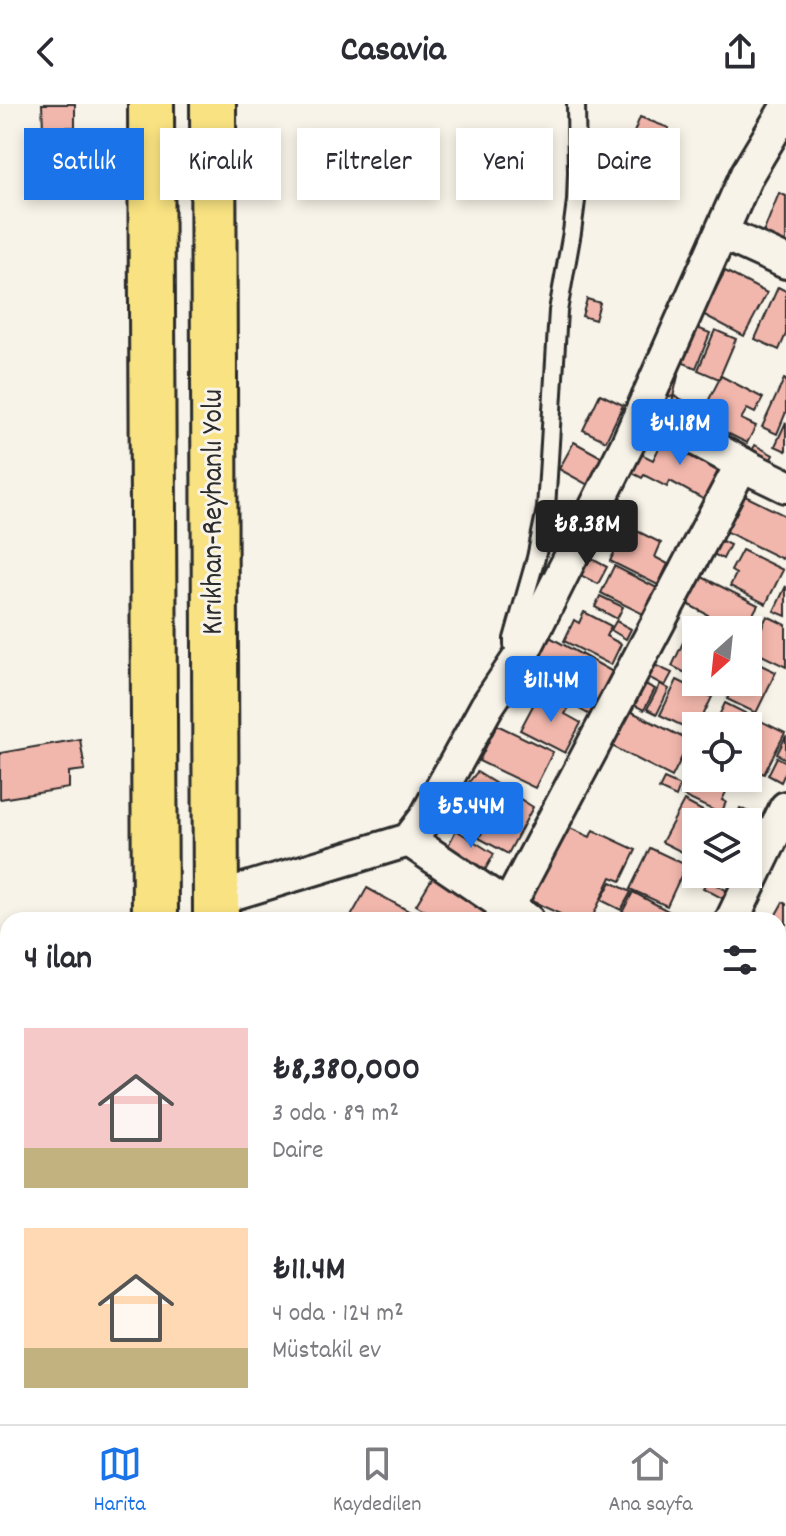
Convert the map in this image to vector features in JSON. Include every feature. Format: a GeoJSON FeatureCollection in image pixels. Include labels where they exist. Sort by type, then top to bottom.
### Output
{"type":"FeatureCollection","features":[{"type":"Feature","properties":{"kind":"highway","name":"Kırıkhan-Reyhanlı Yolu"},"geometry":{"type":"LineString","coordinates":[[151,104],[155,912]]}},
{"type":"Feature","properties":{"kind":"highway","name":"Kırıkhan-Reyhanlı Yolu"},"geometry":{"type":"LineString","coordinates":[[213,104],[216,909]]}},
{"type":"Feature","properties":{"kind":"street"},"geometry":{"type":"LineString","coordinates":[[216,909],[409,840],[425,819],[487,706],[522,654],[628,443],[747,174],[786,109]]}},
{"type":"Feature","properties":{"kind":"street"},"geometry":{"type":"LineString","coordinates":[[722,233],[786,262]]}},
{"type":"Feature","properties":{"kind":"street"},"geometry":{"type":"LineString","coordinates":[[643,410],[786,486]]}},
{"type":"Feature","properties":{"kind":"street"},"geometry":{"type":"LineString","coordinates":[[514,912],[742,464]]}},
{"type":"Feature","properties":{"kind":"street"},"geometry":{"type":"LineString","coordinates":[[736,912],[786,808]]}},
{"type":"Feature","properties":{"kind":"street"},"geometry":{"type":"LineString","coordinates":[[409,840],[507,912]]}},
{"type":"Feature","properties":{"kind":"lane"},"geometry":{"type":"LineString","coordinates":[[522,654],[516,650],[513,639],[546,509],[556,334],[576,201],[576,104]]}},
{"type":"Feature","properties":{"kind":"building"},"geometry":{"type":"Polygon","coordinates":[[[42,104],[75,104],[75,127],[43,128],[42,104]]]}},
{"type":"Feature","properties":{"kind":"building"},"geometry":{"type":"Polygon","coordinates":[[[640,117],[669,128],[636,128],[640,117]]]}},
{"type":"Feature","properties":{"kind":"building"},"geometry":{"type":"Polygon","coordinates":[[[779,193],[786,196],[786,245],[762,236],[779,193]]]}},
{"type":"Feature","properties":{"kind":"building"},"geometry":{"type":"Polygon","coordinates":[[[725,271],[767,293],[744,336],[695,310],[707,288],[714,292],[725,271]]]}},
{"type":"Feature","properties":{"kind":"building"},"geometry":{"type":"Polygon","coordinates":[[[778,287],[786,291],[786,334],[779,350],[755,339],[778,287]]]}},
{"type":"Feature","properties":{"kind":"building"},"geometry":{"type":"Polygon","coordinates":[[[587,299],[600,303],[595,320],[582,316],[587,299]]]}},
{"type":"Feature","properties":{"kind":"building"},"geometry":{"type":"Polygon","coordinates":[[[687,324],[710,333],[696,368],[674,359],[687,324]]]}},
{"type":"Feature","properties":{"kind":"building"},"geometry":{"type":"Polygon","coordinates":[[[715,330],[736,339],[719,379],[698,370],[715,330]]]}},
{"type":"Feature","properties":{"kind":"building"},"geometry":{"type":"Polygon","coordinates":[[[667,369],[679,372],[673,397],[661,394],[667,369]]]}},
{"type":"Feature","properties":{"kind":"building"},"geometry":{"type":"Polygon","coordinates":[[[721,376],[763,398],[755,413],[747,409],[741,419],[756,426],[747,443],[699,419],[721,376]]]}},
{"type":"Feature","properties":{"kind":"building"},"geometry":{"type":"Polygon","coordinates":[[[784,379],[786,412],[777,434],[762,427],[784,379]]]}},
{"type":"Feature","properties":{"kind":"building"},"geometry":{"type":"Polygon","coordinates":[[[600,394],[623,405],[606,441],[583,430],[600,394]]]}},
{"type":"Feature","properties":{"kind":"building"},"geometry":{"type":"Polygon","coordinates":[[[674,396],[700,408],[694,421],[668,409],[674,396]]]}},
{"type":"Feature","properties":{"kind":"building"},"geometry":{"type":"Polygon","coordinates":[[[786,422],[786,451],[775,446],[786,422]]]}},
{"type":"Feature","properties":{"kind":"building"},"geometry":{"type":"Polygon","coordinates":[[[667,432],[730,465],[710,503],[670,481],[667,487],[619,466],[629,448],[653,460],[667,432]]]}},
{"type":"Feature","properties":{"kind":"building"},"geometry":{"type":"Polygon","coordinates":[[[574,442],[603,458],[588,485],[559,469],[574,442]]]}},
{"type":"Feature","properties":{"kind":"building"},"geometry":{"type":"Polygon","coordinates":[[[755,445],[773,455],[766,469],[747,460],[755,445]]]}},
{"type":"Feature","properties":{"kind":"building"},"geometry":{"type":"Polygon","coordinates":[[[739,493],[786,516],[786,550],[782,559],[721,529],[739,493]]]}},
{"type":"Feature","properties":{"kind":"building"},"geometry":{"type":"Polygon","coordinates":[[[627,526],[661,543],[655,557],[668,564],[658,585],[610,561],[627,526]]]}},
{"type":"Feature","properties":{"kind":"building"},"geometry":{"type":"Polygon","coordinates":[[[712,536],[730,545],[723,559],[705,550],[712,536]]]}},
{"type":"Feature","properties":{"kind":"building"},"geometry":{"type":"Polygon","coordinates":[[[742,550],[783,570],[766,604],[730,586],[736,574],[731,571],[742,550]]]}},
{"type":"Feature","properties":{"kind":"building"},"geometry":{"type":"Polygon","coordinates":[[[577,551],[607,567],[598,584],[568,569],[577,551]]]}},
{"type":"Feature","properties":{"kind":"building"},"geometry":{"type":"Polygon","coordinates":[[[614,566],[659,589],[645,615],[601,593],[614,566]]]}},
{"type":"Feature","properties":{"kind":"building"},"geometry":{"type":"Polygon","coordinates":[[[694,573],[758,605],[752,616],[708,616],[680,600],[694,573]]]}},
{"type":"Feature","properties":{"kind":"building"},"geometry":{"type":"Polygon","coordinates":[[[786,586],[786,616],[774,611],[786,586]]]}},
{"type":"Feature","properties":{"kind":"building"},"geometry":{"type":"Polygon","coordinates":[[[600,596],[623,607],[617,619],[595,607],[600,596]]]}},
{"type":"Feature","properties":{"kind":"building"},"geometry":{"type":"Polygon","coordinates":[[[584,612],[611,626],[606,636],[621,644],[611,665],[564,641],[574,620],[579,623],[584,612]]]}},
{"type":"Feature","properties":{"kind":"building"},"geometry":{"type":"Polygon","coordinates":[[[767,616],[786,625],[786,667],[762,655],[762,627],[767,616]]]}},
{"type":"Feature","properties":{"kind":"building"},"geometry":{"type":"Polygon","coordinates":[[[616,621],[631,629],[626,639],[611,630],[616,621]]]}},
{"type":"Feature","properties":{"kind":"building"},"geometry":{"type":"Polygon","coordinates":[[[546,635],[613,672],[590,715],[522,677],[546,635]]]}},
{"type":"Feature","properties":{"kind":"building"},"geometry":{"type":"Polygon","coordinates":[[[682,645],[682,671],[672,666],[682,645]]]}},
{"type":"Feature","properties":{"kind":"building"},"geometry":{"type":"Polygon","coordinates":[[[650,663],[672,673],[665,686],[644,675],[650,663]]]}},
{"type":"Feature","properties":{"kind":"building"},"geometry":{"type":"Polygon","coordinates":[[[762,666],[776,672],[756,712],[727,699],[729,696],[762,696],[762,666]]]}},
{"type":"Feature","properties":{"kind":"building"},"geometry":{"type":"Polygon","coordinates":[[[677,680],[682,682],[682,696],[712,697],[705,712],[682,712],[682,726],[660,715],[677,680]]]}},
{"type":"Feature","properties":{"kind":"building"},"geometry":{"type":"Polygon","coordinates":[[[641,682],[655,689],[644,710],[630,703],[641,682]]]}},
{"type":"Feature","properties":{"kind":"building"},"geometry":{"type":"Polygon","coordinates":[[[660,684],[669,689],[657,714],[647,709],[660,684]]]}},
{"type":"Feature","properties":{"kind":"building"},"geometry":{"type":"Polygon","coordinates":[[[539,694],[568,709],[565,714],[581,723],[565,753],[520,730],[539,694]]]}},
{"type":"Feature","properties":{"kind":"building"},"geometry":{"type":"Polygon","coordinates":[[[725,703],[743,712],[721,712],[725,703]]]}},
{"type":"Feature","properties":{"kind":"building"},"geometry":{"type":"Polygon","coordinates":[[[630,711],[682,737],[682,757],[672,777],[612,746],[630,711]]]}},
{"type":"Feature","properties":{"kind":"building"},"geometry":{"type":"Polygon","coordinates":[[[762,722],[785,733],[762,773],[762,722]]]}},
{"type":"Feature","properties":{"kind":"building"},"geometry":{"type":"Polygon","coordinates":[[[497,725],[553,752],[535,788],[479,761],[497,725]]]}},
{"type":"Feature","properties":{"kind":"building"},"geometry":{"type":"Polygon","coordinates":[[[786,736],[786,759],[777,754],[786,736]]]}},
{"type":"Feature","properties":{"kind":"building"},"geometry":{"type":"Polygon","coordinates":[[[80,739],[85,770],[69,772],[69,788],[0,799],[0,753],[80,739]]]}},
{"type":"Feature","properties":{"kind":"building"},"geometry":{"type":"Polygon","coordinates":[[[777,757],[786,762],[781,782],[768,775],[777,757]]]}},
{"type":"Feature","properties":{"kind":"building"},"geometry":{"type":"Polygon","coordinates":[[[477,772],[533,807],[508,854],[479,838],[495,809],[462,791],[477,772]]]}},
{"type":"Feature","properties":{"kind":"building"},"geometry":{"type":"Polygon","coordinates":[[[664,779],[680,786],[676,797],[659,789],[664,779]]]}},
{"type":"Feature","properties":{"kind":"building"},"geometry":{"type":"Polygon","coordinates":[[[682,792],[726,792],[722,800],[726,802],[724,808],[708,808],[681,795],[682,792]]]}},
{"type":"Feature","properties":{"kind":"building"},"geometry":{"type":"Polygon","coordinates":[[[684,801],[697,808],[682,808],[682,852],[662,842],[684,801]]]}},
{"type":"Feature","properties":{"kind":"building"},"geometry":{"type":"Polygon","coordinates":[[[561,824],[590,837],[593,830],[636,850],[621,881],[611,877],[595,912],[556,912],[525,898],[561,824]]]}},
{"type":"Feature","properties":{"kind":"building"},"geometry":{"type":"Polygon","coordinates":[[[456,830],[494,854],[485,870],[448,846],[456,830]]]}},
{"type":"Feature","properties":{"kind":"building"},"geometry":{"type":"Polygon","coordinates":[[[650,848],[682,863],[682,874],[667,906],[630,889],[650,848]]]}},
{"type":"Feature","properties":{"kind":"building"},"geometry":{"type":"Polygon","coordinates":[[[434,875],[492,906],[489,912],[428,912],[416,905],[434,875]]]}},
{"type":"Feature","properties":{"kind":"building"},"geometry":{"type":"Polygon","coordinates":[[[611,882],[631,892],[621,910],[601,900],[611,882]]]}},
{"type":"Feature","properties":{"kind":"building"},"geometry":{"type":"Polygon","coordinates":[[[367,888],[410,912],[354,912],[367,888]]]}},
{"type":"Feature","properties":{"kind":"building"},"geometry":{"type":"Polygon","coordinates":[[[703,888],[722,888],[731,893],[727,901],[703,888]]]}},
{"type":"Feature","properties":{"kind":"building"},"geometry":{"type":"Polygon","coordinates":[[[633,892],[670,912],[622,912],[633,892]]]}},
{"type":"Feature","properties":{"kind":"building"},"geometry":{"type":"Polygon","coordinates":[[[783,902],[786,904],[786,912],[777,912],[783,902]]]}}]}
